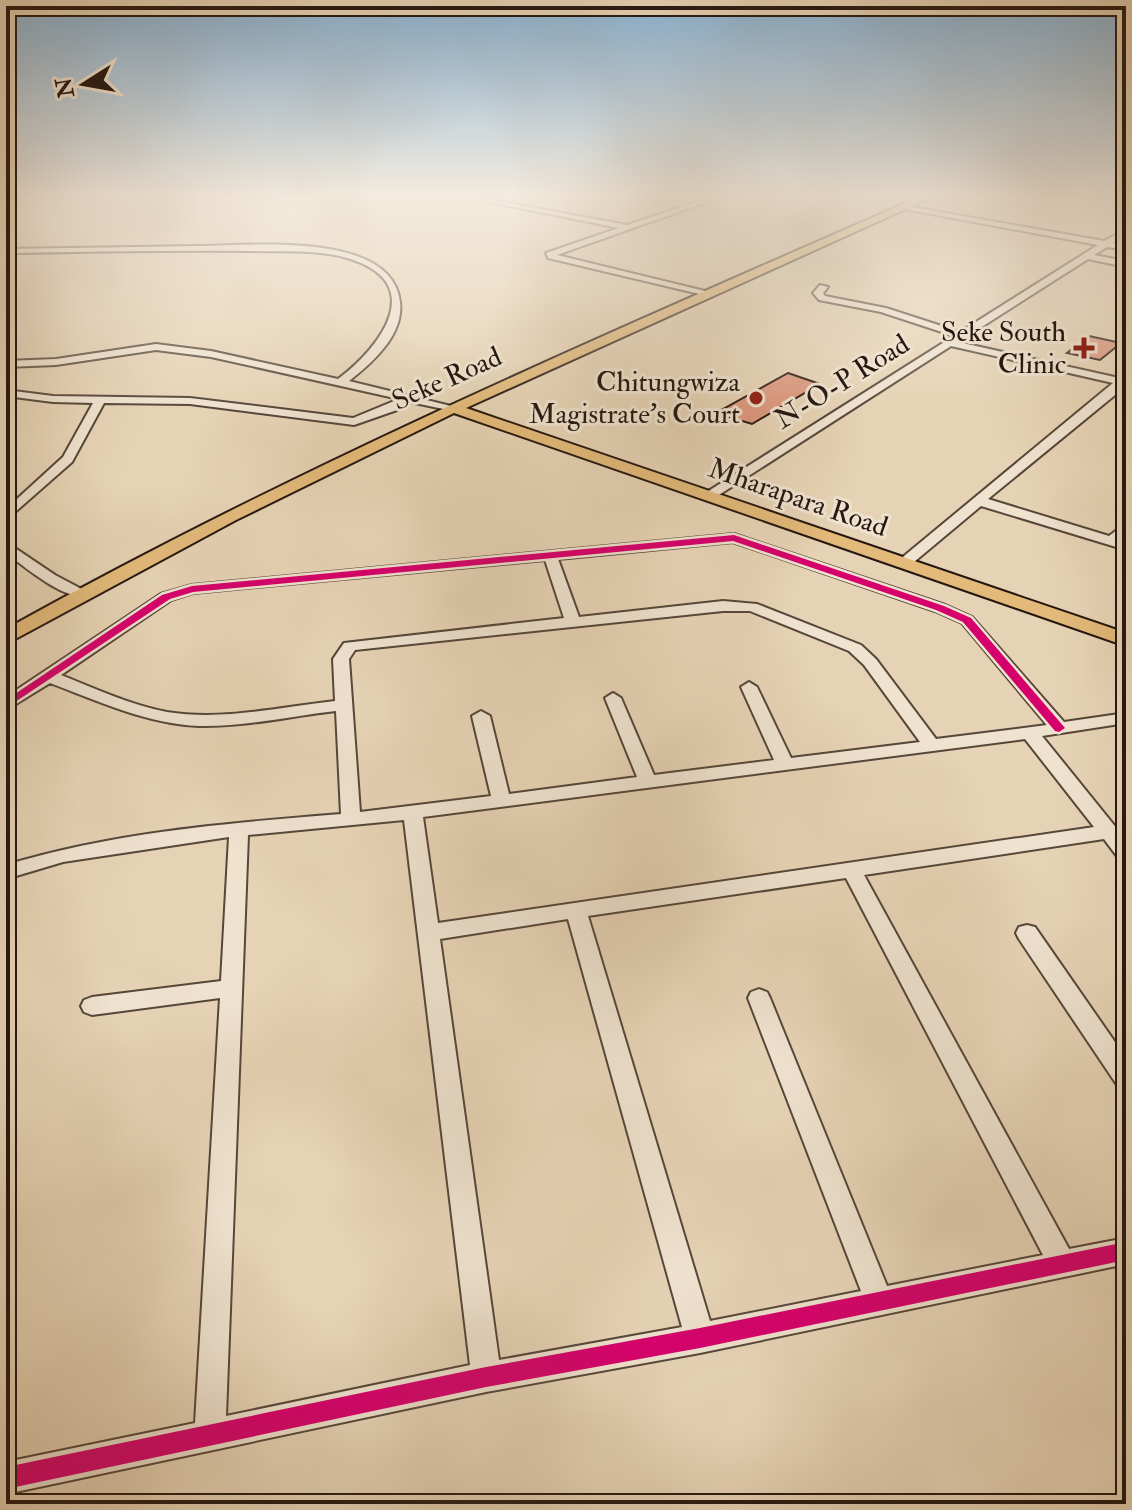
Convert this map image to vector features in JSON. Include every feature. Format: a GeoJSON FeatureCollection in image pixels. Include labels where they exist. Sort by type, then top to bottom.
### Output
{"type":"FeatureCollection","features":[{"type":"Feature","properties":{"kind":"main road","name":"Seke Road"},"geometry":{"type":"LineString","coordinates":[[6,638],[203,527],[379,441],[764,268]]}},
{"type":"Feature","properties":{"kind":"main road","name":"Mharapara Road"},"geometry":{"type":"LineString","coordinates":[[453,408],[1126,640]]}},
{"type":"Feature","properties":{"kind":"street"},"geometry":{"type":"LineString","coordinates":[[340,383],[367,363],[396,322],[397,299],[384,274],[375,268]]}},
{"type":"Feature","properties":{"kind":"street"},"geometry":{"type":"LineString","coordinates":[[605,268],[708,293]]}},
{"type":"Feature","properties":{"kind":"street","name":"N-O-P Road"},"geometry":{"type":"LineString","coordinates":[[706,497],[1067,268]]}},
{"type":"Feature","properties":{"kind":"street"},"geometry":{"type":"LineString","coordinates":[[823,287],[818,293],[822,298],[883,310],[961,335]]}},
{"type":"Feature","properties":{"kind":"street"},"geometry":{"type":"LineString","coordinates":[[949,343],[1125,381]]}},
{"type":"Feature","properties":{"kind":"street"},"geometry":{"type":"LineString","coordinates":[[6,364],[56,362],[156,347],[211,354],[453,408]]}},
{"type":"Feature","properties":{"kind":"street"},"geometry":{"type":"LineString","coordinates":[[903,564],[1125,381]]}},
{"type":"Feature","properties":{"kind":"street"},"geometry":{"type":"LineString","coordinates":[[6,393],[53,399],[190,401],[354,422],[393,408],[407,399]]}},
{"type":"Feature","properties":{"kind":"street"},"geometry":{"type":"LineString","coordinates":[[6,516],[68,459],[100,400]]}},
{"type":"Feature","properties":{"kind":"street"},"geometry":{"type":"LineString","coordinates":[[980,501],[1119,544],[1126,527]]}},
{"type":"Feature","properties":{"kind":"street"},"geometry":{"type":"LineString","coordinates":[[6,705],[166,597],[192,589],[734,538],[967,620],[1059,728]]}},
{"type":"Feature","properties":{"kind":"street"},"geometry":{"type":"LineString","coordinates":[[6,546],[50,578],[82,593]]}},
{"type":"Feature","properties":{"kind":"street"},"geometry":{"type":"LineString","coordinates":[[550,555],[573,622]]}},
{"type":"Feature","properties":{"kind":"street"},"geometry":{"type":"LineString","coordinates":[[351,820],[341,659],[350,646],[723,606],[752,607],[855,648],[870,662],[932,746]]}},
{"type":"Feature","properties":{"kind":"street"},"geometry":{"type":"LineString","coordinates":[[48,676],[138,709],[183,719],[225,718],[342,705]]}},
{"type":"Feature","properties":{"kind":"street"},"geometry":{"type":"LineString","coordinates":[[749,687],[784,763]]}},
{"type":"Feature","properties":{"kind":"street"},"geometry":{"type":"LineString","coordinates":[[613,698],[647,780]]}},
{"type":"Feature","properties":{"kind":"street"},"geometry":{"type":"LineString","coordinates":[[481,716],[501,800]]}},
{"type":"Feature","properties":{"kind":"street"},"geometry":{"type":"LineString","coordinates":[[6,872],[62,855],[239,829],[351,820],[932,746],[1126,718]]}},
{"type":"Feature","properties":{"kind":"street"},"geometry":{"type":"LineString","coordinates":[[1030,733],[1126,854]]}},
{"type":"Feature","properties":{"kind":"street"},"geometry":{"type":"LineString","coordinates":[[413,812],[431,932],[486,1377]]}},
{"type":"Feature","properties":{"kind":"street"},"geometry":{"type":"LineString","coordinates":[[210,1436],[239,829]]}},
{"type":"Feature","properties":{"kind":"street"},"geometry":{"type":"LineString","coordinates":[[431,932],[1108,832]]}},
{"type":"Feature","properties":{"kind":"street"},"geometry":{"type":"LineString","coordinates":[[851,869],[1063,1265]]}},
{"type":"Feature","properties":{"kind":"street"},"geometry":{"type":"LineString","coordinates":[[576,910],[700,1338]]}},
{"type":"Feature","properties":{"kind":"street"},"geometry":{"type":"LineString","coordinates":[[1027,933],[1126,1078]]}},
{"type":"Feature","properties":{"kind":"street"},"geometry":{"type":"LineString","coordinates":[[92,1006],[232,988]]}},
{"type":"Feature","properties":{"kind":"street"},"geometry":{"type":"LineString","coordinates":[[759,998],[879,1300]]}},
{"type":"Feature","properties":{"kind":"street"},"geometry":{"type":"LineString","coordinates":[[6,1478],[486,1377],[700,1338],[1126,1251]]}},
{"type":"Feature","properties":{"kind":"building","name":"Seke South Clinic"},"geometry":{"type":"Polygon","coordinates":[[[1089,336],[1121,343],[1100,360],[1067,353],[1089,336]]]}},
{"type":"Feature","properties":{"kind":"building","name":"Chitungwiza Magistrate's Court"},"geometry":{"type":"Polygon","coordinates":[[[788,373],[820,384],[752,424],[716,413],[788,373]]]}},
{"type":"Feature","properties":{"kind":"cycle path"},"geometry":{"type":"LineString","coordinates":[[6,705],[166,597],[192,589],[734,538],[967,620],[1059,728]]}},
{"type":"Feature","properties":{"kind":"cycle path"},"geometry":{"type":"LineString","coordinates":[[6,1478],[486,1377],[700,1338],[1126,1251]]}},
{"type":"Feature","properties":{"kind":"place","name":"Seke South Clinic"},"geometry":{"type":"Point","coordinates":[1084,348]}},
{"type":"Feature","properties":{"kind":"place","name":"Chitungwiza Magistrate's Court"},"geometry":{"type":"Point","coordinates":[756,398]}}]}
